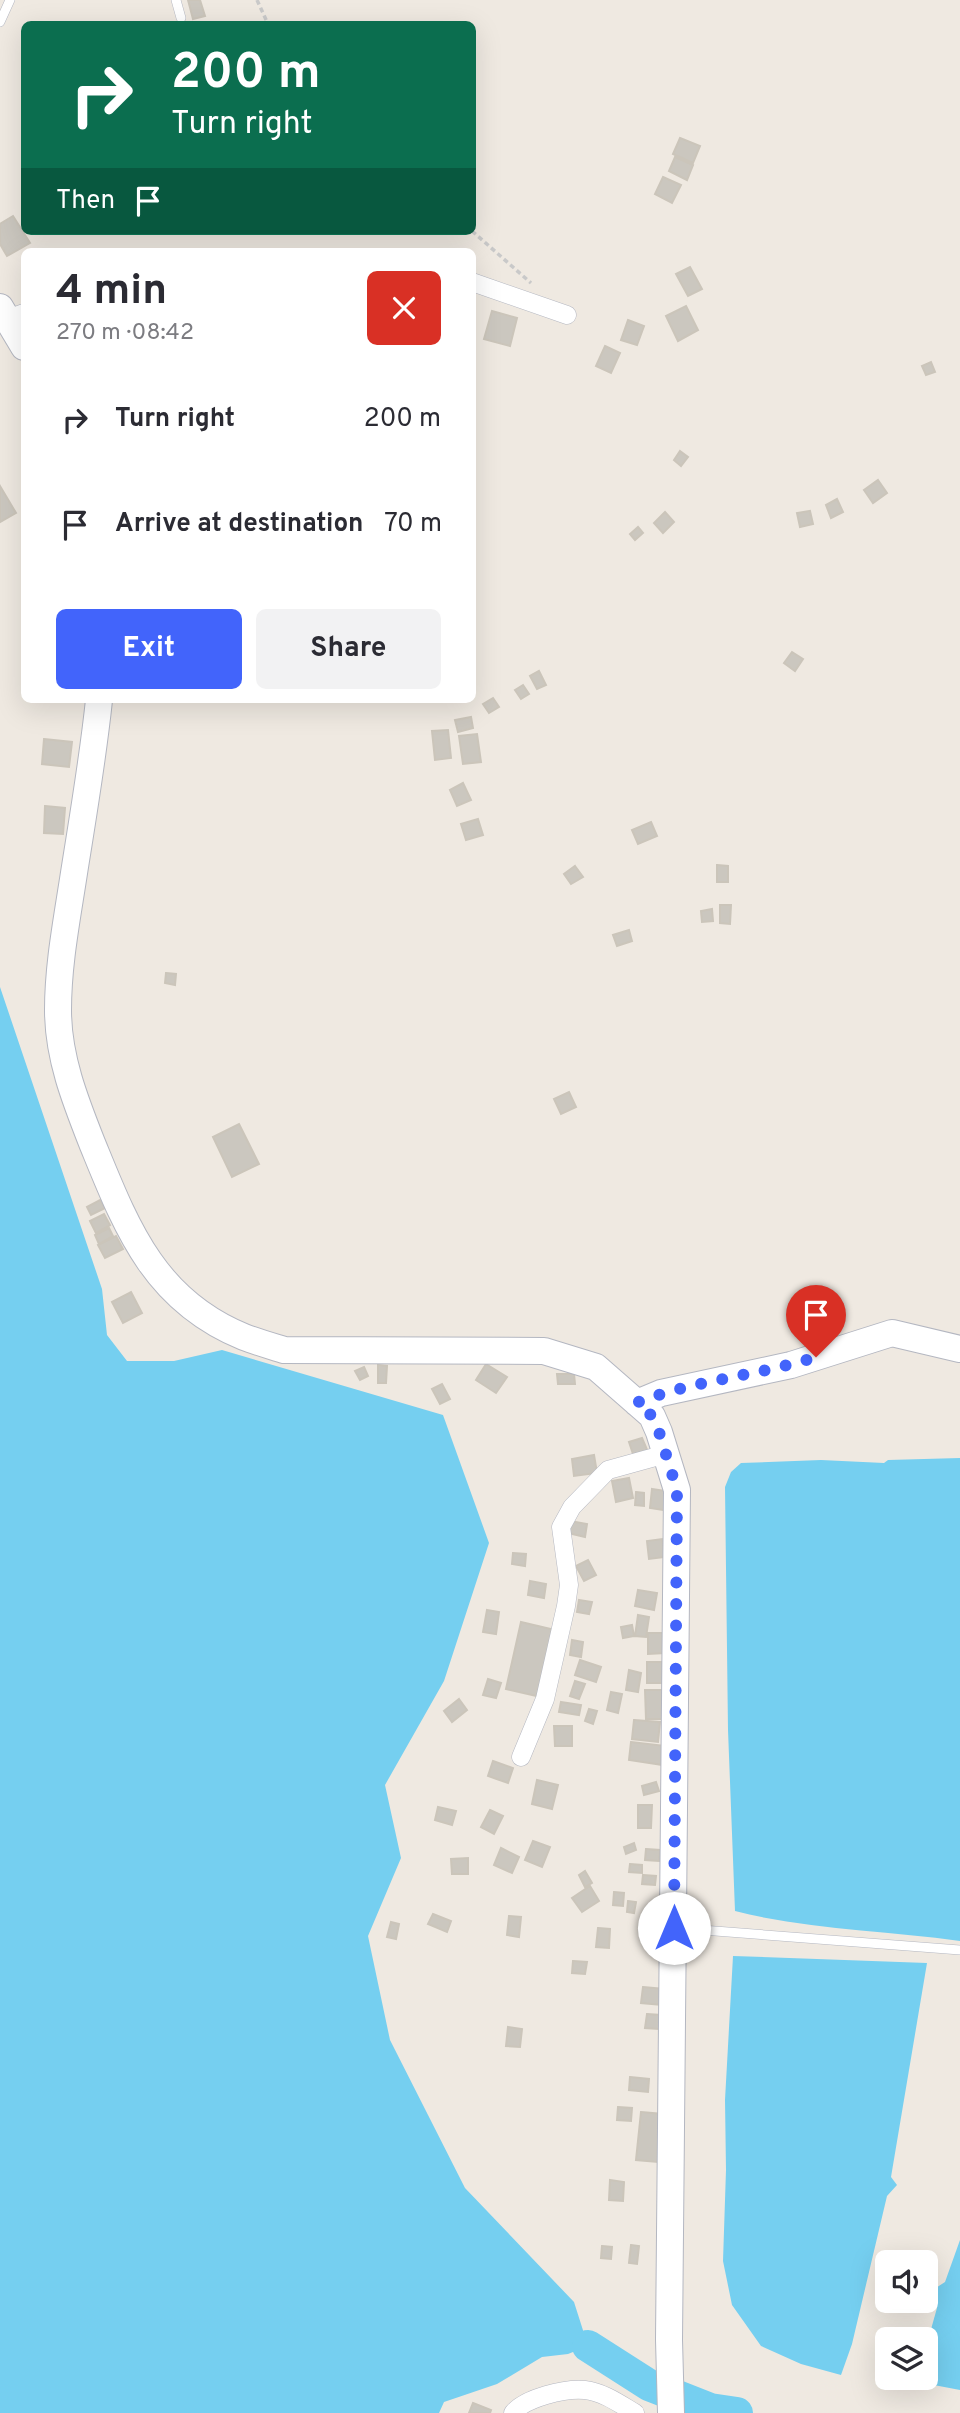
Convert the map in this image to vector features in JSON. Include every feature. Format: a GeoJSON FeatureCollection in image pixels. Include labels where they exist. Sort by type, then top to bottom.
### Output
{"type":"FeatureCollection","features":[{"type":"Feature","properties":{"kind":"main road"},"geometry":{"type":"LineString","coordinates":[[11,313],[21,339]]}},
{"type":"Feature","properties":{"kind":"main road"},"geometry":{"type":"LineString","coordinates":[[99,703],[60,959],[58,1013],[65,1068],[77,1105],[122,1216],[157,1274],[192,1306],[221,1326],[245,1338],[284,1350],[544,1351],[596,1367],[652,1416],[666,1454],[677,1490],[669,2340],[671,2413]]}},
{"type":"Feature","properties":{"kind":"main road"},"geometry":{"type":"LineString","coordinates":[[636,1403],[662,1393],[790,1365],[892,1333],[960,1349]]}},
{"type":"Feature","properties":{"kind":"street"},"geometry":{"type":"LineString","coordinates":[[476,283],[568,315]]}},
{"type":"Feature","properties":{"kind":"street"},"geometry":{"type":"LineString","coordinates":[[521,1758],[545,1699],[566,1606],[569,1585],[561,1527],[572,1507],[608,1470],[666,1454]]}},
{"type":"Feature","properties":{"kind":"street"},"geometry":{"type":"LineString","coordinates":[[513,2413],[519,2405],[540,2396],[584,2390],[615,2400],[635,2413]]}},
{"type":"Feature","properties":{"kind":"lane"},"geometry":{"type":"LineString","coordinates":[[0,22],[10,0]]}},
{"type":"Feature","properties":{"kind":"lane"},"geometry":{"type":"LineString","coordinates":[[176,0],[181,18]]}},
{"type":"Feature","properties":{"kind":"lane"},"geometry":{"type":"LineString","coordinates":[[674,1928],[960,1950]]}},
{"type":"Feature","properties":{"kind":"path"},"geometry":{"type":"LineString","coordinates":[[257,0],[267,21]]}},
{"type":"Feature","properties":{"kind":"path"},"geometry":{"type":"LineString","coordinates":[[476,234],[536,287]]}},
{"type":"Feature","properties":{"kind":"water"},"geometry":{"type":"Polygon","coordinates":[[[0,987],[102,1289],[107,1335],[127,1361],[174,1361],[222,1350],[443,1415],[489,1543],[444,1681],[385,1785],[401,1858],[368,1936],[390,2040],[465,2188],[574,2302],[588,2346],[568,2354],[542,2357],[497,2384],[444,2402],[439,2413],[0,2413],[0,987]]]}},
{"type":"Feature","properties":{"kind":"water"},"geometry":{"type":"Polygon","coordinates":[[[960,1458],[960,1941],[819,1926],[735,1911],[728,1730],[725,1487],[731,1472],[741,1463],[821,1460],[884,1463],[888,1460],[960,1458]]]}},
{"type":"Feature","properties":{"kind":"water"},"geometry":{"type":"Polygon","coordinates":[[[733,1956],[927,1963],[891,2177],[897,2185],[887,2196],[852,2344],[841,2375],[801,2364],[761,2346],[732,2305],[723,2261],[725,2100],[733,1956]]]}},
{"type":"Feature","properties":{"kind":"water"},"geometry":{"type":"Polygon","coordinates":[[[960,2240],[960,2390],[938,2386],[938,2327],[932,2327],[936,2313],[938,2313],[938,2287],[945,2282],[960,2240]]]}},
{"type":"Feature","properties":{"kind":"building"},"geometry":{"type":"Polygon","coordinates":[[[188,0],[200,0],[205,16],[193,19],[188,0]]]}},
{"type":"Feature","properties":{"kind":"building"},"geometry":{"type":"Polygon","coordinates":[[[680,138],[700,146],[693,163],[673,154],[680,138]]]}},
{"type":"Feature","properties":{"kind":"building"},"geometry":{"type":"Polygon","coordinates":[[[675,157],[693,165],[687,180],[669,171],[675,157]]]}},
{"type":"Feature","properties":{"kind":"building"},"geometry":{"type":"Polygon","coordinates":[[[663,177],[681,185],[672,203],[655,194],[663,177]]]}},
{"type":"Feature","properties":{"kind":"building"},"geometry":{"type":"Polygon","coordinates":[[[13,216],[21,229],[21,235],[25,235],[30,243],[7,256],[0,244],[0,224],[13,216]]]}},
{"type":"Feature","properties":{"kind":"building"},"geometry":{"type":"Polygon","coordinates":[[[690,267],[702,289],[688,296],[676,274],[690,267]]]}},
{"type":"Feature","properties":{"kind":"building"},"geometry":{"type":"Polygon","coordinates":[[[686,306],[698,330],[678,341],[666,316],[686,306]]]}},
{"type":"Feature","properties":{"kind":"building"},"geometry":{"type":"Polygon","coordinates":[[[492,311],[517,318],[510,346],[484,339],[492,311]]]}},
{"type":"Feature","properties":{"kind":"building"},"geometry":{"type":"Polygon","coordinates":[[[628,320],[644,326],[637,345],[621,340],[628,320]]]}},
{"type":"Feature","properties":{"kind":"building"},"geometry":{"type":"Polygon","coordinates":[[[605,346],[620,353],[611,373],[596,366],[605,346]]]}},
{"type":"Feature","properties":{"kind":"building"},"geometry":{"type":"Polygon","coordinates":[[[931,362],[935,372],[926,375],[922,366],[931,362]]]}},
{"type":"Feature","properties":{"kind":"building"},"geometry":{"type":"Polygon","coordinates":[[[680,451],[688,457],[681,466],[674,460],[680,451]]]}},
{"type":"Feature","properties":{"kind":"building"},"geometry":{"type":"Polygon","coordinates":[[[878,480],[887,493],[873,503],[864,490],[878,480]]]}},
{"type":"Feature","properties":{"kind":"building"},"geometry":{"type":"Polygon","coordinates":[[[0,486],[16,513],[0,522],[0,486]]]}},
{"type":"Feature","properties":{"kind":"building"},"geometry":{"type":"Polygon","coordinates":[[[837,499],[843,512],[831,518],[826,505],[837,499]]]}},
{"type":"Feature","properties":{"kind":"building"},"geometry":{"type":"Polygon","coordinates":[[[810,511],[813,524],[800,527],[797,513],[810,511]]]}},
{"type":"Feature","properties":{"kind":"building"},"geometry":{"type":"Polygon","coordinates":[[[665,512],[674,522],[663,533],[654,523],[665,512]]]}},
{"type":"Feature","properties":{"kind":"building"},"geometry":{"type":"Polygon","coordinates":[[[638,527],[643,533],[635,540],[630,534],[638,527]]]}},
{"type":"Feature","properties":{"kind":"building"},"geometry":{"type":"Polygon","coordinates":[[[792,652],[803,659],[795,671],[784,663],[792,652]]]}},
{"type":"Feature","properties":{"kind":"building"},"geometry":{"type":"Polygon","coordinates":[[[539,671],[546,685],[537,689],[530,676],[539,671]]]}},
{"type":"Feature","properties":{"kind":"building"},"geometry":{"type":"Polygon","coordinates":[[[523,685],[529,694],[521,699],[515,690],[523,685]]]}},
{"type":"Feature","properties":{"kind":"building"},"geometry":{"type":"Polygon","coordinates":[[[493,698],[499,707],[489,713],[483,704],[493,698]]]}},
{"type":"Feature","properties":{"kind":"building"},"geometry":{"type":"Polygon","coordinates":[[[471,717],[473,728],[458,732],[455,720],[471,717]]]}},
{"type":"Feature","properties":{"kind":"building"},"geometry":{"type":"Polygon","coordinates":[[[448,730],[451,758],[435,760],[432,731],[448,730]]]}},
{"type":"Feature","properties":{"kind":"building"},"geometry":{"type":"Polygon","coordinates":[[[477,734],[481,762],[463,764],[459,736],[477,734]]]}},
{"type":"Feature","properties":{"kind":"building"},"geometry":{"type":"Polygon","coordinates":[[[44,739],[72,742],[69,767],[42,764],[44,739]]]}},
{"type":"Feature","properties":{"kind":"building"},"geometry":{"type":"Polygon","coordinates":[[[463,783],[471,800],[457,806],[450,790],[463,783]]]}},
{"type":"Feature","properties":{"kind":"building"},"geometry":{"type":"Polygon","coordinates":[[[45,806],[65,808],[63,834],[44,833],[45,806]]]}},
{"type":"Feature","properties":{"kind":"building"},"geometry":{"type":"Polygon","coordinates":[[[478,819],[483,835],[466,840],[461,824],[478,819]]]}},
{"type":"Feature","properties":{"kind":"building"},"geometry":{"type":"Polygon","coordinates":[[[651,822],[657,836],[638,844],[632,830],[651,822]]]}},
{"type":"Feature","properties":{"kind":"building"},"geometry":{"type":"Polygon","coordinates":[[[717,865],[728,866],[728,882],[717,882],[717,865]]]}},
{"type":"Feature","properties":{"kind":"building"},"geometry":{"type":"Polygon","coordinates":[[[575,866],[583,877],[571,884],[564,874],[575,866]]]}},
{"type":"Feature","properties":{"kind":"building"},"geometry":{"type":"Polygon","coordinates":[[[720,905],[731,905],[730,924],[720,923],[720,905]]]}},
{"type":"Feature","properties":{"kind":"building"},"geometry":{"type":"Polygon","coordinates":[[[712,909],[713,921],[702,922],[701,911],[712,909]]]}},
{"type":"Feature","properties":{"kind":"building"},"geometry":{"type":"Polygon","coordinates":[[[629,930],[632,941],[617,946],[613,935],[629,930]]]}},
{"type":"Feature","properties":{"kind":"building"},"geometry":{"type":"Polygon","coordinates":[[[166,973],[176,974],[175,985],[165,983],[166,973]]]}},
{"type":"Feature","properties":{"kind":"building"},"geometry":{"type":"Polygon","coordinates":[[[569,1092],[576,1107],[561,1114],[554,1099],[569,1092]]]}},
{"type":"Feature","properties":{"kind":"building"},"geometry":{"type":"Polygon","coordinates":[[[239,1124],[259,1164],[232,1177],[213,1137],[239,1124]]]}},
{"type":"Feature","properties":{"kind":"building"},"geometry":{"type":"Polygon","coordinates":[[[100,1200],[105,1208],[91,1215],[87,1207],[100,1200]]]}},
{"type":"Feature","properties":{"kind":"building"},"geometry":{"type":"Polygon","coordinates":[[[104,1214],[110,1225],[96,1233],[90,1221],[104,1214]]]}},
{"type":"Feature","properties":{"kind":"building"},"geometry":{"type":"Polygon","coordinates":[[[109,1228],[113,1236],[99,1244],[95,1235],[109,1228]]]}},
{"type":"Feature","properties":{"kind":"building"},"geometry":{"type":"Polygon","coordinates":[[[116,1236],[123,1249],[105,1258],[98,1245],[116,1236]]]}},
{"type":"Feature","properties":{"kind":"building"},"geometry":{"type":"Polygon","coordinates":[[[131,1292],[142,1313],[123,1323],[112,1302],[131,1292]]]}},
{"type":"Feature","properties":{"kind":"building"},"geometry":{"type":"Polygon","coordinates":[[[486,1364],[507,1377],[496,1393],[476,1380],[486,1364]]]}},
{"type":"Feature","properties":{"kind":"building"},"geometry":{"type":"Polygon","coordinates":[[[378,1365],[387,1366],[386,1383],[378,1383],[378,1365]]]}},
{"type":"Feature","properties":{"kind":"building"},"geometry":{"type":"Polygon","coordinates":[[[364,1367],[368,1376],[360,1380],[355,1371],[364,1367]]]}},
{"type":"Feature","properties":{"kind":"building"},"geometry":{"type":"Polygon","coordinates":[[[557,1374],[574,1374],[575,1384],[558,1384],[557,1374]]]}},
{"type":"Feature","properties":{"kind":"building"},"geometry":{"type":"Polygon","coordinates":[[[442,1384],[450,1399],[440,1404],[432,1389],[442,1384]]]}},
{"type":"Feature","properties":{"kind":"building"},"geometry":{"type":"Polygon","coordinates":[[[642,1438],[648,1452],[634,1457],[629,1442],[642,1438]]]}},
{"type":"Feature","properties":{"kind":"building"},"geometry":{"type":"Polygon","coordinates":[[[594,1455],[597,1473],[574,1476],[572,1459],[594,1455]]]}},
{"type":"Feature","properties":{"kind":"building"},"geometry":{"type":"Polygon","coordinates":[[[629,1478],[633,1498],[616,1502],[612,1481],[629,1478]]]}},
{"type":"Feature","properties":{"kind":"building"},"geometry":{"type":"Polygon","coordinates":[[[652,1489],[666,1491],[664,1510],[650,1508],[652,1489]]]}},
{"type":"Feature","properties":{"kind":"building"},"geometry":{"type":"Polygon","coordinates":[[[636,1492],[644,1493],[644,1506],[635,1505],[636,1492]]]}},
{"type":"Feature","properties":{"kind":"building"},"geometry":{"type":"Polygon","coordinates":[[[570,1521],[587,1524],[585,1537],[568,1533],[570,1521]]]}},
{"type":"Feature","properties":{"kind":"building"},"geometry":{"type":"Polygon","coordinates":[[[662,1539],[665,1557],[649,1559],[647,1541],[662,1539]]]}},
{"type":"Feature","properties":{"kind":"building"},"geometry":{"type":"Polygon","coordinates":[[[513,1553],[526,1554],[525,1566],[512,1564],[513,1553]]]}},
{"type":"Feature","properties":{"kind":"building"},"geometry":{"type":"Polygon","coordinates":[[[588,1560],[596,1575],[584,1581],[576,1566],[588,1560]]]}},
{"type":"Feature","properties":{"kind":"building"},"geometry":{"type":"Polygon","coordinates":[[[530,1581],[546,1584],[544,1598],[528,1595],[530,1581]]]}},
{"type":"Feature","properties":{"kind":"building"},"geometry":{"type":"Polygon","coordinates":[[[638,1590],[657,1593],[654,1610],[635,1606],[638,1590]]]}},
{"type":"Feature","properties":{"kind":"building"},"geometry":{"type":"Polygon","coordinates":[[[579,1600],[592,1602],[589,1614],[577,1612],[579,1600]]]}},
{"type":"Feature","properties":{"kind":"building"},"geometry":{"type":"Polygon","coordinates":[[[487,1610],[499,1612],[496,1634],[483,1632],[487,1610]]]}},
{"type":"Feature","properties":{"kind":"building"},"geometry":{"type":"Polygon","coordinates":[[[638,1615],[649,1617],[646,1637],[635,1636],[638,1615]]]}},
{"type":"Feature","properties":{"kind":"building"},"geometry":{"type":"Polygon","coordinates":[[[521,1622],[555,1630],[541,1697],[506,1689],[521,1622]]]}},
{"type":"Feature","properties":{"kind":"building"},"geometry":{"type":"Polygon","coordinates":[[[632,1625],[634,1636],[623,1638],[621,1627],[632,1625]]]}},
{"type":"Feature","properties":{"kind":"building"},"geometry":{"type":"Polygon","coordinates":[[[648,1633],[664,1633],[665,1653],[648,1654],[648,1633]]]}},
{"type":"Feature","properties":{"kind":"building"},"geometry":{"type":"Polygon","coordinates":[[[572,1640],[583,1642],[581,1657],[570,1655],[572,1640]]]}},
{"type":"Feature","properties":{"kind":"building"},"geometry":{"type":"Polygon","coordinates":[[[580,1660],[601,1667],[596,1682],[575,1675],[580,1660]]]}},
{"type":"Feature","properties":{"kind":"building"},"geometry":{"type":"Polygon","coordinates":[[[647,1662],[663,1662],[664,1683],[647,1683],[647,1662]]]}},
{"type":"Feature","properties":{"kind":"building"},"geometry":{"type":"Polygon","coordinates":[[[629,1670],[641,1673],[638,1692],[626,1690],[629,1670]]]}},
{"type":"Feature","properties":{"kind":"building"},"geometry":{"type":"Polygon","coordinates":[[[488,1679],[501,1683],[496,1698],[483,1695],[488,1679]]]}},
{"type":"Feature","properties":{"kind":"building"},"geometry":{"type":"Polygon","coordinates":[[[575,1681],[585,1684],[579,1699],[570,1696],[575,1681]]]}},
{"type":"Feature","properties":{"kind":"building"},"geometry":{"type":"Polygon","coordinates":[[[645,1690],[664,1690],[664,1719],[646,1719],[645,1690]]]}},
{"type":"Feature","properties":{"kind":"building"},"geometry":{"type":"Polygon","coordinates":[[[611,1692],[622,1694],[618,1713],[607,1710],[611,1692]]]}},
{"type":"Feature","properties":{"kind":"building"},"geometry":{"type":"Polygon","coordinates":[[[459,1699],[467,1710],[452,1722],[444,1711],[459,1699]]]}},
{"type":"Feature","properties":{"kind":"building"},"geometry":{"type":"Polygon","coordinates":[[[561,1702],[581,1705],[579,1715],[559,1712],[561,1702]]]}},
{"type":"Feature","properties":{"kind":"building"},"geometry":{"type":"Polygon","coordinates":[[[589,1709],[597,1711],[593,1724],[585,1721],[589,1709]]]}},
{"type":"Feature","properties":{"kind":"building"},"geometry":{"type":"Polygon","coordinates":[[[634,1720],[660,1722],[658,1742],[632,1739],[634,1720]]]}},
{"type":"Feature","properties":{"kind":"building"},"geometry":{"type":"Polygon","coordinates":[[[554,1726],[572,1726],[572,1746],[555,1746],[554,1726]]]}},
{"type":"Feature","properties":{"kind":"building"},"geometry":{"type":"Polygon","coordinates":[[[631,1742],[666,1746],[663,1765],[629,1760],[631,1742]]]}},
{"type":"Feature","properties":{"kind":"building"},"geometry":{"type":"Polygon","coordinates":[[[493,1761],[513,1768],[508,1783],[488,1776],[493,1761]]]}},
{"type":"Feature","properties":{"kind":"building"},"geometry":{"type":"Polygon","coordinates":[[[537,1780],[558,1785],[552,1809],[532,1804],[537,1780]]]}},
{"type":"Feature","properties":{"kind":"building"},"geometry":{"type":"Polygon","coordinates":[[[656,1782],[659,1791],[644,1795],[642,1786],[656,1782]]]}},
{"type":"Feature","properties":{"kind":"building"},"geometry":{"type":"Polygon","coordinates":[[[638,1805],[652,1805],[651,1828],[638,1828],[638,1805]]]}},
{"type":"Feature","properties":{"kind":"building"},"geometry":{"type":"Polygon","coordinates":[[[438,1807],[456,1811],[452,1825],[435,1820],[438,1807]]]}},
{"type":"Feature","properties":{"kind":"building"},"geometry":{"type":"Polygon","coordinates":[[[490,1810],[503,1816],[494,1834],[481,1827],[490,1810]]]}},
{"type":"Feature","properties":{"kind":"building"},"geometry":{"type":"Polygon","coordinates":[[[533,1841],[550,1847],[542,1867],[525,1860],[533,1841]]]}},
{"type":"Feature","properties":{"kind":"building"},"geometry":{"type":"Polygon","coordinates":[[[634,1843],[636,1850],[626,1854],[624,1847],[634,1843]]]}},
{"type":"Feature","properties":{"kind":"building"},"geometry":{"type":"Polygon","coordinates":[[[501,1848],[519,1857],[512,1873],[494,1865],[501,1848]]]}},
{"type":"Feature","properties":{"kind":"building"},"geometry":{"type":"Polygon","coordinates":[[[646,1849],[660,1850],[659,1861],[645,1860],[646,1849]]]}},
{"type":"Feature","properties":{"kind":"building"},"geometry":{"type":"Polygon","coordinates":[[[468,1858],[468,1874],[452,1874],[451,1859],[468,1858]]]}},
{"type":"Feature","properties":{"kind":"building"},"geometry":{"type":"Polygon","coordinates":[[[630,1864],[642,1865],[642,1873],[629,1872],[630,1864]]]}},
{"type":"Feature","properties":{"kind":"building"},"geometry":{"type":"Polygon","coordinates":[[[585,1871],[592,1883],[585,1887],[579,1875],[585,1871]]]}},
{"type":"Feature","properties":{"kind":"building"},"geometry":{"type":"Polygon","coordinates":[[[643,1875],[656,1876],[655,1885],[642,1884],[643,1875]]]}},
{"type":"Feature","properties":{"kind":"building"},"geometry":{"type":"Polygon","coordinates":[[[590,1886],[599,1901],[582,1912],[572,1898],[590,1886]]]}},
{"type":"Feature","properties":{"kind":"building"},"geometry":{"type":"Polygon","coordinates":[[[614,1892],[624,1893],[623,1906],[613,1905],[614,1892]]]}},
{"type":"Feature","properties":{"kind":"building"},"geometry":{"type":"Polygon","coordinates":[[[628,1901],[636,1902],[634,1913],[627,1912],[628,1901]]]}},
{"type":"Feature","properties":{"kind":"building"},"geometry":{"type":"Polygon","coordinates":[[[433,1914],[451,1921],[447,1932],[428,1924],[433,1914]]]}},
{"type":"Feature","properties":{"kind":"building"},"geometry":{"type":"Polygon","coordinates":[[[509,1916],[521,1917],[519,1937],[507,1935],[509,1916]]]}},
{"type":"Feature","properties":{"kind":"building"},"geometry":{"type":"Polygon","coordinates":[[[391,1922],[399,1924],[396,1939],[387,1937],[391,1922]]]}},
{"type":"Feature","properties":{"kind":"building"},"geometry":{"type":"Polygon","coordinates":[[[649,1925],[663,1927],[661,1944],[647,1942],[649,1925]]]}},
{"type":"Feature","properties":{"kind":"building"},"geometry":{"type":"Polygon","coordinates":[[[598,1928],[610,1929],[609,1948],[596,1947],[598,1928]]]}},
{"type":"Feature","properties":{"kind":"building"},"geometry":{"type":"Polygon","coordinates":[[[573,1961],[587,1962],[585,1974],[572,1973],[573,1961]]]}},
{"type":"Feature","properties":{"kind":"building"},"geometry":{"type":"Polygon","coordinates":[[[643,1987],[664,1989],[662,2005],[641,2003],[643,1987]]]}},
{"type":"Feature","properties":{"kind":"building"},"geometry":{"type":"Polygon","coordinates":[[[647,2014],[661,2015],[659,2029],[645,2028],[647,2014]]]}},
{"type":"Feature","properties":{"kind":"building"},"geometry":{"type":"Polygon","coordinates":[[[508,2027],[522,2029],[520,2047],[506,2046],[508,2027]]]}},
{"type":"Feature","properties":{"kind":"building"},"geometry":{"type":"Polygon","coordinates":[[[630,2077],[649,2079],[648,2092],[629,2090],[630,2077]]]}},
{"type":"Feature","properties":{"kind":"building"},"geometry":{"type":"Polygon","coordinates":[[[618,2107],[632,2108],[631,2121],[617,2120],[618,2107]]]}},
{"type":"Feature","properties":{"kind":"building"},"geometry":{"type":"Polygon","coordinates":[[[641,2112],[663,2114],[658,2162],[636,2160],[641,2112]]]}},
{"type":"Feature","properties":{"kind":"building"},"geometry":{"type":"Polygon","coordinates":[[[610,2180],[624,2182],[623,2201],[609,2200],[610,2180]]]}},
{"type":"Feature","properties":{"kind":"building"},"geometry":{"type":"Polygon","coordinates":[[[631,2245],[639,2246],[637,2264],[629,2263],[631,2245]]]}},
{"type":"Feature","properties":{"kind":"building"},"geometry":{"type":"Polygon","coordinates":[[[602,2246],[612,2247],[611,2259],[601,2258],[602,2246]]]}},
{"type":"Feature","properties":{"kind":"building"},"geometry":{"type":"Polygon","coordinates":[[[473,2403],[491,2410],[490,2413],[469,2413],[473,2403]]]}},
{"type":"Feature","properties":{"kind":"waterway"},"geometry":{"type":"LineString","coordinates":[[588,2346],[649,2385],[710,2409],[737,2413]]}},
{"type":"Feature","properties":{"kind":"route"},"geometry":{"type":"LineString","coordinates":[[674,1928],[677,1490],[652,1416],[636,1403],[662,1393],[816,1357]]}}]}
